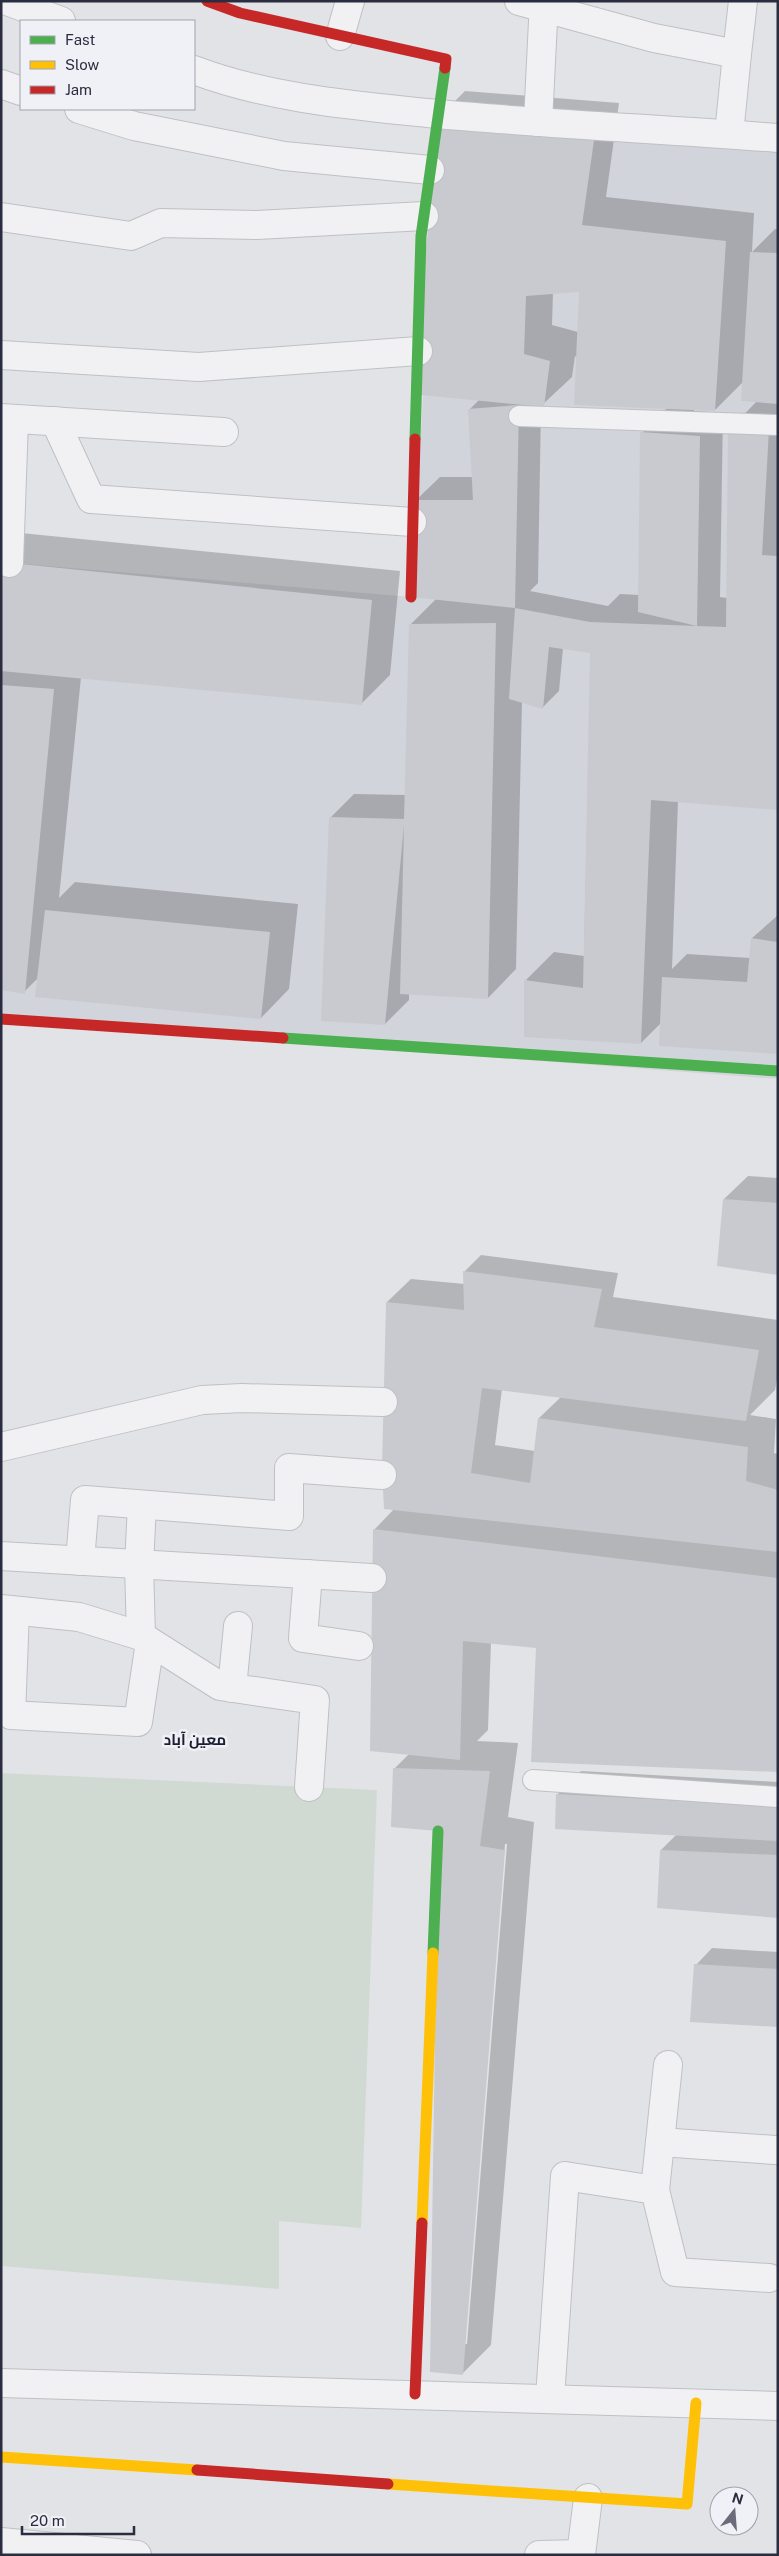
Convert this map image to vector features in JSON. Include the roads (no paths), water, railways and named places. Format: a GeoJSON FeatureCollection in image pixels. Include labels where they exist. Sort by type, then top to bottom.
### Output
{"type":"FeatureCollection","features":[{"type":"Feature","properties":{"kind":"street"},"geometry":{"type":"LineString","coordinates":[[7,1],[58,20]]}},
{"type":"Feature","properties":{"kind":"street"},"geometry":{"type":"LineString","coordinates":[[207,1],[240,13],[446,59],[440,114],[424,216],[412,522],[411,597]]}},
{"type":"Feature","properties":{"kind":"street"},"geometry":{"type":"LineString","coordinates":[[340,36],[350,1]]}},
{"type":"Feature","properties":{"kind":"street"},"geometry":{"type":"LineString","coordinates":[[729,134],[743,1]]}},
{"type":"Feature","properties":{"kind":"street"},"geometry":{"type":"LineString","coordinates":[[538,122],[535,4],[654,38],[737,54]]}},
{"type":"Feature","properties":{"kind":"street"},"geometry":{"type":"LineString","coordinates":[[195,70],[273,92],[368,107],[538,122],[778,138]]}},
{"type":"Feature","properties":{"kind":"street"},"geometry":{"type":"LineString","coordinates":[[82,110],[134,126],[284,156],[430,170]]}},
{"type":"Feature","properties":{"kind":"street"},"geometry":{"type":"LineString","coordinates":[[1,217],[131,236],[161,223],[257,225],[424,216]]}},
{"type":"Feature","properties":{"kind":"street"},"geometry":{"type":"LineString","coordinates":[[1,355],[199,367],[418,351]]}},
{"type":"Feature","properties":{"kind":"street"},"geometry":{"type":"LineString","coordinates":[[8,563],[8,419],[224,432]]}},
{"type":"Feature","properties":{"kind":"street"},"geometry":{"type":"LineString","coordinates":[[55,421],[91,499],[412,522]]}},
{"type":"Feature","properties":{"kind":"street"},"geometry":{"type":"LineString","coordinates":[[1,1019],[778,1071]]}},
{"type":"Feature","properties":{"kind":"street"},"geometry":{"type":"LineString","coordinates":[[1,1447],[202,1400],[242,1398],[383,1402]]}},
{"type":"Feature","properties":{"kind":"street"},"geometry":{"type":"LineString","coordinates":[[80,1561],[85,1500],[289,1516],[289,1468],[382,1475]]}},
{"type":"Feature","properties":{"kind":"street"},"geometry":{"type":"LineString","coordinates":[[142,1505],[139,1565],[145,1639],[138,1722],[11,1715],[8,1610],[79,1617],[145,1639],[220,1686],[315,1700],[309,1787]]}},
{"type":"Feature","properties":{"kind":"street"},"geometry":{"type":"LineString","coordinates":[[1,1556],[372,1578]]}},
{"type":"Feature","properties":{"kind":"street"},"geometry":{"type":"LineString","coordinates":[[308,1574],[303,1638],[359,1646]]}},
{"type":"Feature","properties":{"kind":"street"},"geometry":{"type":"LineString","coordinates":[[232,1688],[238,1626]]}},
{"type":"Feature","properties":{"kind":"street"},"geometry":{"type":"LineString","coordinates":[[415,2394],[438,1832]]}},
{"type":"Feature","properties":{"kind":"street"},"geometry":{"type":"LineString","coordinates":[[668,2065],[655,2190],[675,2272],[769,2278]]}},
{"type":"Feature","properties":{"kind":"street"},"geometry":{"type":"LineString","coordinates":[[660,2142],[775,2150]]}},
{"type":"Feature","properties":{"kind":"street"},"geometry":{"type":"LineString","coordinates":[[550,2398],[565,2176],[655,2190]]}},
{"type":"Feature","properties":{"kind":"street"},"geometry":{"type":"LineString","coordinates":[[1,2383],[696,2402],[778,2406]]}},
{"type":"Feature","properties":{"kind":"street"},"geometry":{"type":"LineString","coordinates":[[1,2457],[686,2504],[696,2402]]}},
{"type":"Feature","properties":{"kind":"street"},"geometry":{"type":"LineString","coordinates":[[540,2555],[581,2554],[588,2498]]}},
{"type":"Feature","properties":{"kind":"street"},"geometry":{"type":"LineString","coordinates":[[1,2542],[62,2551],[137,2555]]}},
{"type":"Feature","properties":{"kind":"lane"},"geometry":{"type":"LineString","coordinates":[[519,416],[778,425]]}},
{"type":"Feature","properties":{"kind":"lane"},"geometry":{"type":"LineString","coordinates":[[533,1780],[778,1797]]}},
{"type":"Feature","properties":{"kind":"district","name":"معین آباد"},"geometry":{"type":"Point","coordinates":[195,1740]}}]}
